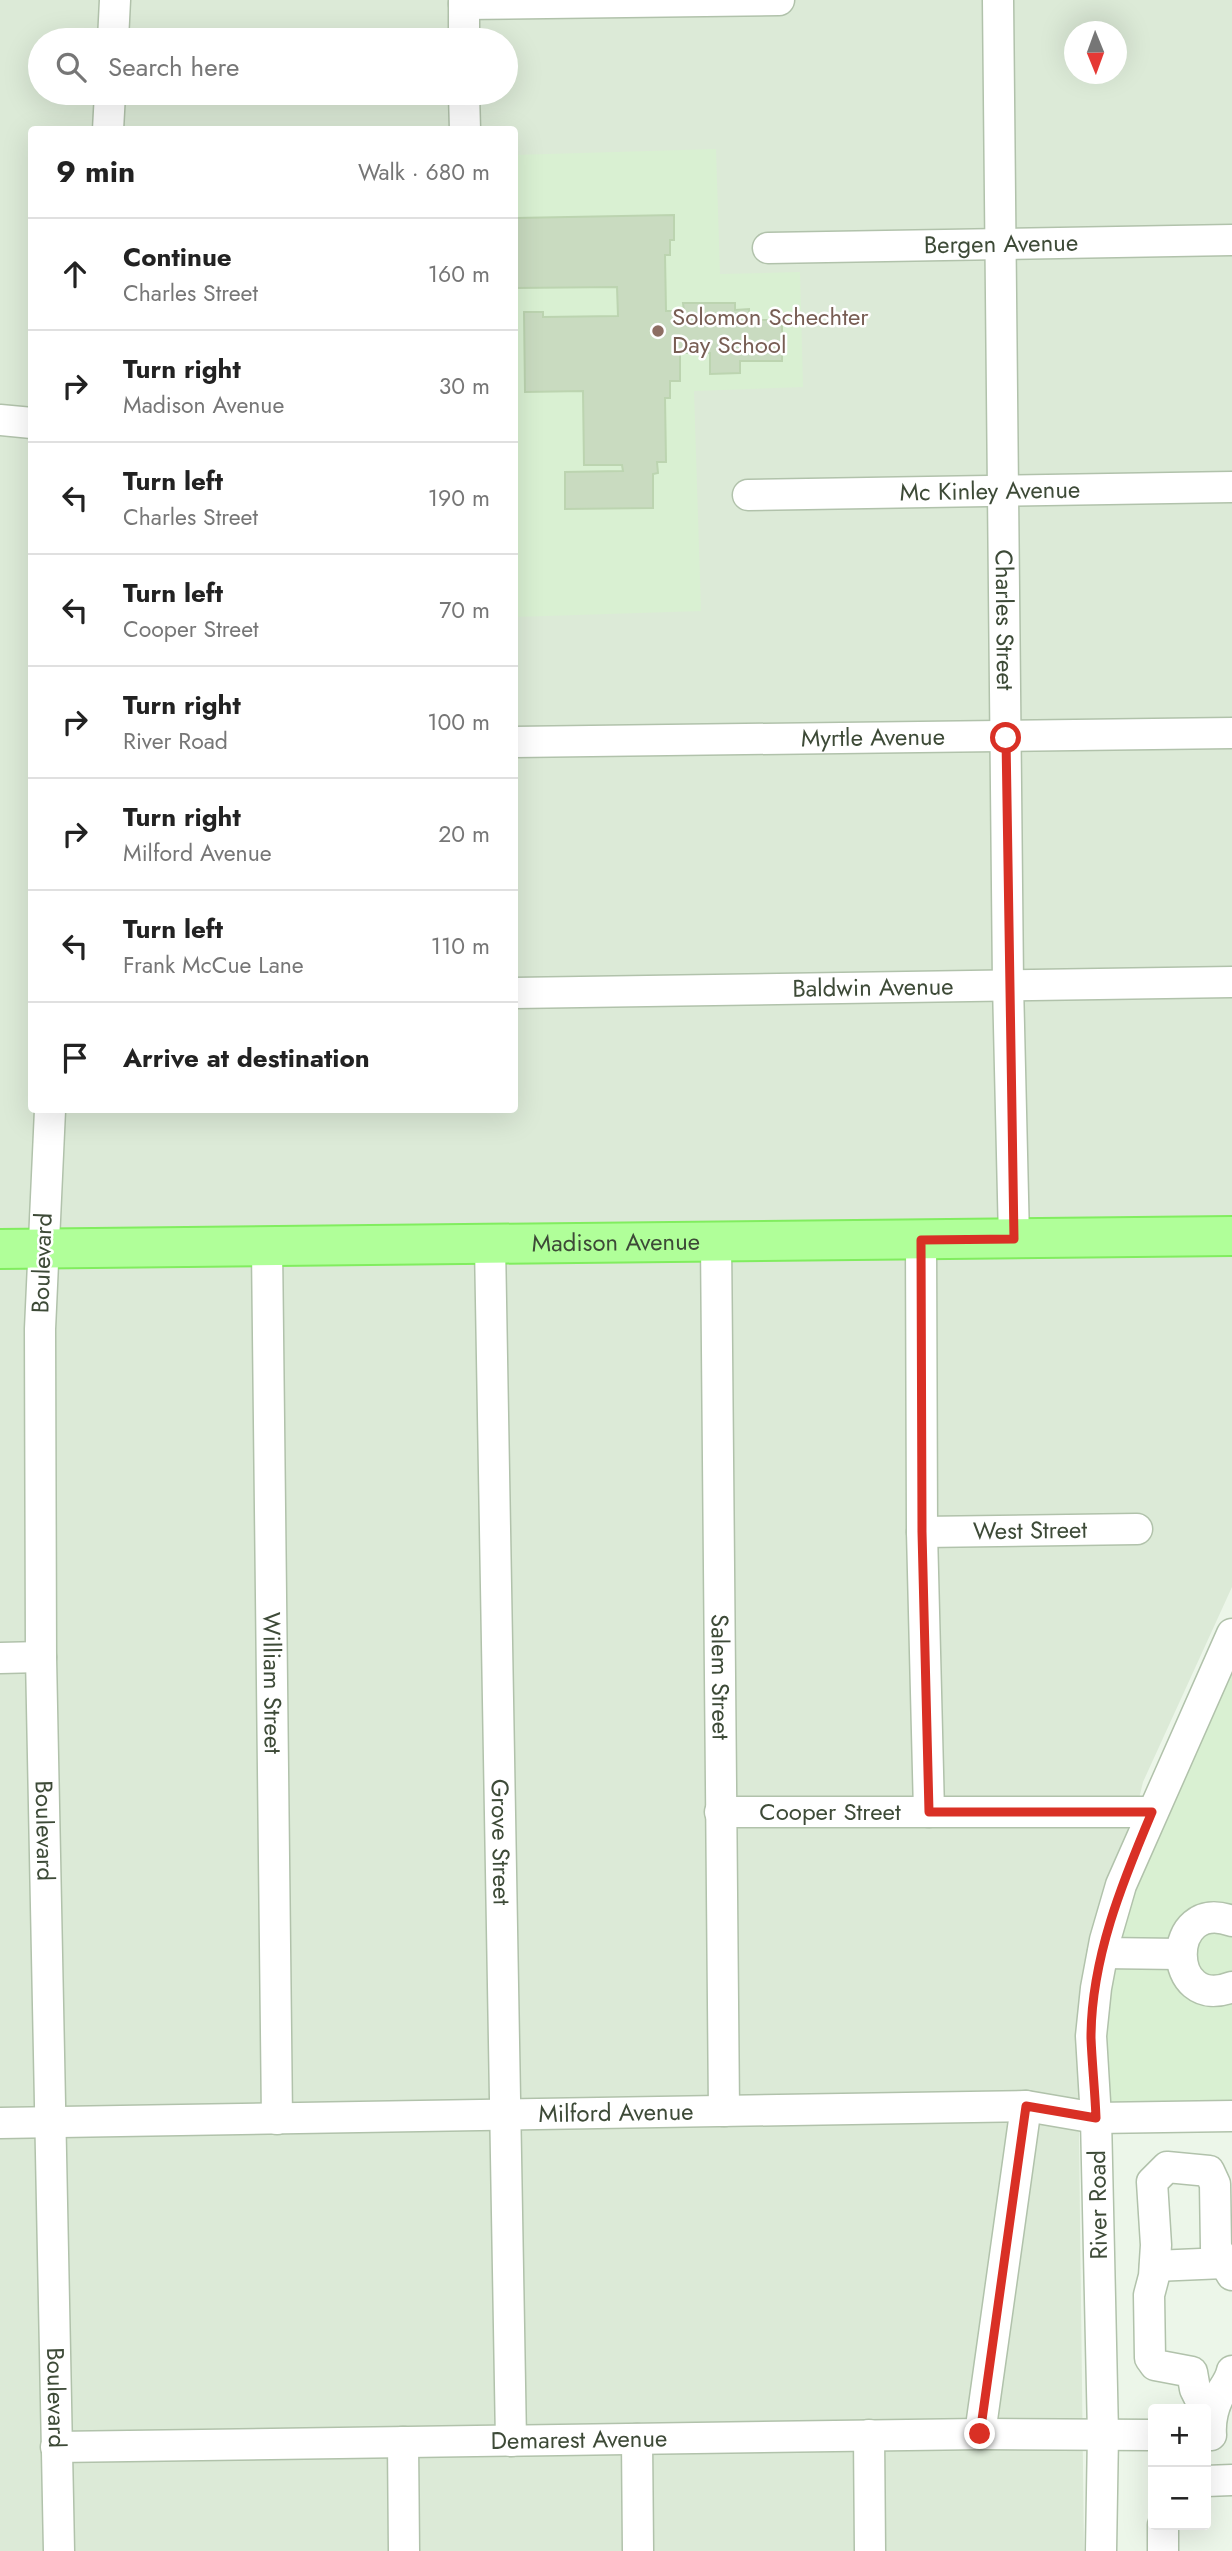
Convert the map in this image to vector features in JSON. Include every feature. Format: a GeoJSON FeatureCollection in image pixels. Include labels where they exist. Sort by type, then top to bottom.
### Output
{"type":"FeatureCollection","features":[{"type":"Feature","properties":{"kind":"main road","name":"Madison Avenue"},"geometry":{"type":"LineString","coordinates":[[0,1250],[1232,1236]]}},
{"type":"Feature","properties":{"kind":"street"},"geometry":{"type":"LineString","coordinates":[[114,28],[115,0]]}},
{"type":"Feature","properties":{"kind":"street"},"geometry":{"type":"LineString","coordinates":[[464,28],[464,2],[779,0]]}},
{"type":"Feature","properties":{"kind":"street","name":"Charles Street"},"geometry":{"type":"LineString","coordinates":[[998,0],[1008,984],[1014,1239]]}},
{"type":"Feature","properties":{"kind":"street"},"geometry":{"type":"LineString","coordinates":[[108,126],[109,105]]}},
{"type":"Feature","properties":{"kind":"street"},"geometry":{"type":"LineString","coordinates":[[464,105],[465,126]]}},
{"type":"Feature","properties":{"kind":"street","name":"Bergen Avenue"},"geometry":{"type":"LineString","coordinates":[[768,248],[1232,240]]}},
{"type":"Feature","properties":{"kind":"street"},"geometry":{"type":"LineString","coordinates":[[0,420],[28,423]]}},
{"type":"Feature","properties":{"kind":"street","name":"Mc Kinley Avenue"},"geometry":{"type":"LineString","coordinates":[[748,495],[1232,487]]}},
{"type":"Feature","properties":{"kind":"street","name":"Myrtle Avenue"},"geometry":{"type":"LineString","coordinates":[[518,743],[1232,733]]}},
{"type":"Feature","properties":{"kind":"street","name":"Baldwin Avenue"},"geometry":{"type":"LineString","coordinates":[[518,993],[1232,982]]}},
{"type":"Feature","properties":{"kind":"street","name":"Boulevard"},"geometry":{"type":"LineString","coordinates":[[50,1113],[40,1329],[41,1657],[59,2551]]}},
{"type":"Feature","properties":{"kind":"street"},"geometry":{"type":"LineString","coordinates":[[921,1240],[922,1532],[929,1812]]}},
{"type":"Feature","properties":{"kind":"street","name":"Salem Street"},"geometry":{"type":"LineString","coordinates":[[716,1241],[724,2111]]}},
{"type":"Feature","properties":{"kind":"street","name":"Grove Street"},"geometry":{"type":"LineString","coordinates":[[490,1244],[511,2441]]}},
{"type":"Feature","properties":{"kind":"street","name":"William Street"},"geometry":{"type":"LineString","coordinates":[[267,1247],[277,2119]]}},
{"type":"Feature","properties":{"kind":"street","name":"West Street"},"geometry":{"type":"LineString","coordinates":[[922,1532],[1137,1529]]}},
{"type":"Feature","properties":{"kind":"street","name":"River Road"},"geometry":{"type":"LineString","coordinates":[[1101,2551],[1103,2434],[1096,2118],[1091,2036],[1102,1953],[1121,1885],[1232,1634]]}},
{"type":"Feature","properties":{"kind":"street"},"geometry":{"type":"LineString","coordinates":[[0,1658],[41,1657]]}},
{"type":"Feature","properties":{"kind":"street","name":"Cooper Street"},"geometry":{"type":"LineString","coordinates":[[720,1812],[1152,1812]]}},
{"type":"Feature","properties":{"kind":"street"},"geometry":{"type":"LineString","coordinates":[[1232,1921],[1211,1918],[1199,1922],[1189,1930],[1182,1941],[1180,1954],[1182,1965],[1195,1984],[1217,1991],[1232,1987]]}},
{"type":"Feature","properties":{"kind":"street"},"geometry":{"type":"LineString","coordinates":[[1102,1953],[1180,1954]]}},
{"type":"Feature","properties":{"kind":"street"},"geometry":{"type":"LineString","coordinates":[[980,2434],[1026,2106]]}},
{"type":"Feature","properties":{"kind":"street","name":"Milford Avenue"},"geometry":{"type":"LineString","coordinates":[[0,2123],[1026,2106],[1096,2118],[1232,2116]]}},
{"type":"Feature","properties":{"kind":"street"},"geometry":{"type":"LineString","coordinates":[[1212,2424],[1219,2396],[1230,2379],[1232,2370],[1192,2372],[1152,2363],[1149,2295],[1155,2266],[1152,2182],[1167,2167],[1209,2171],[1215,2184],[1216,2248],[1228,2269]]}},
{"type":"Feature","properties":{"kind":"street"},"geometry":{"type":"LineString","coordinates":[[1155,2266],[1228,2269]]}},
{"type":"Feature","properties":{"kind":"street"},"geometry":{"type":"LineString","coordinates":[[1192,2372],[1195,2389],[1212,2424]]}},
{"type":"Feature","properties":{"kind":"street"},"geometry":{"type":"LineString","coordinates":[[869,2435],[870,2551]]}},
{"type":"Feature","properties":{"kind":"street","name":"Demarest Avenue"},"geometry":{"type":"LineString","coordinates":[[57,2447],[869,2435],[1148,2435]]}},
{"type":"Feature","properties":{"kind":"street"},"geometry":{"type":"LineString","coordinates":[[638,2439],[638,2551]]}},
{"type":"Feature","properties":{"kind":"street"},"geometry":{"type":"LineString","coordinates":[[403,2442],[404,2551]]}},
{"type":"Feature","properties":{"kind":"street"},"geometry":{"type":"LineString","coordinates":[[1211,2482],[1232,2480]]}},
{"type":"Feature","properties":{"kind":"street"},"geometry":{"type":"LineString","coordinates":[[1163,2530],[1163,2551]]}},
{"type":"Feature","properties":{"kind":"shaded area"},"geometry":{"type":"Polygon","coordinates":[[[0,0],[1232,0],[1232,1587],[1143,1782],[1078,2052],[1084,2551],[0,2551],[0,0]]]}},
{"type":"Feature","properties":{"kind":"shaded area","name":"Solomon Schechter Day School"},"geometry":{"type":"Polygon","coordinates":[[[716,149],[720,274],[800,272],[803,387],[694,391],[701,611],[518,617],[518,155],[716,149]]]}},
{"type":"Feature","properties":{"kind":"shaded area"},"geometry":{"type":"Polygon","coordinates":[[[1232,1634],[1232,2116],[1096,2118],[1096,1988],[1232,1634]]]}},
{"type":"Feature","properties":{"kind":"building"},"geometry":{"type":"Polygon","coordinates":[[[674,215],[674,240],[670,240],[670,255],[665,255],[666,311],[684,311],[683,303],[735,303],[735,310],[749,309],[749,320],[782,320],[782,361],[740,361],[740,373],[710,374],[710,353],[680,353],[680,381],[670,381],[670,398],[665,398],[666,462],[657,462],[658,473],[653,474],[653,508],[565,509],[565,472],[623,471],[622,465],[584,465],[583,391],[525,392],[524,312],[543,312],[543,317],[618,316],[617,287],[518,288],[518,218],[674,215]]]}},
{"type":"Feature","properties":{"kind":"place","name":"Solomon Schechter Day School"},"geometry":{"type":"Point","coordinates":[658,331]}},
{"type":"Feature","properties":{"kind":"route"},"geometry":{"type":"LineString","coordinates":[[980,2434],[1026,2106],[1096,2118],[1091,2036],[1096,1988],[1105,1940],[1121,1885],[1152,1812],[929,1812],[922,1532],[921,1240],[1014,1239],[1006,738]]}}]}
